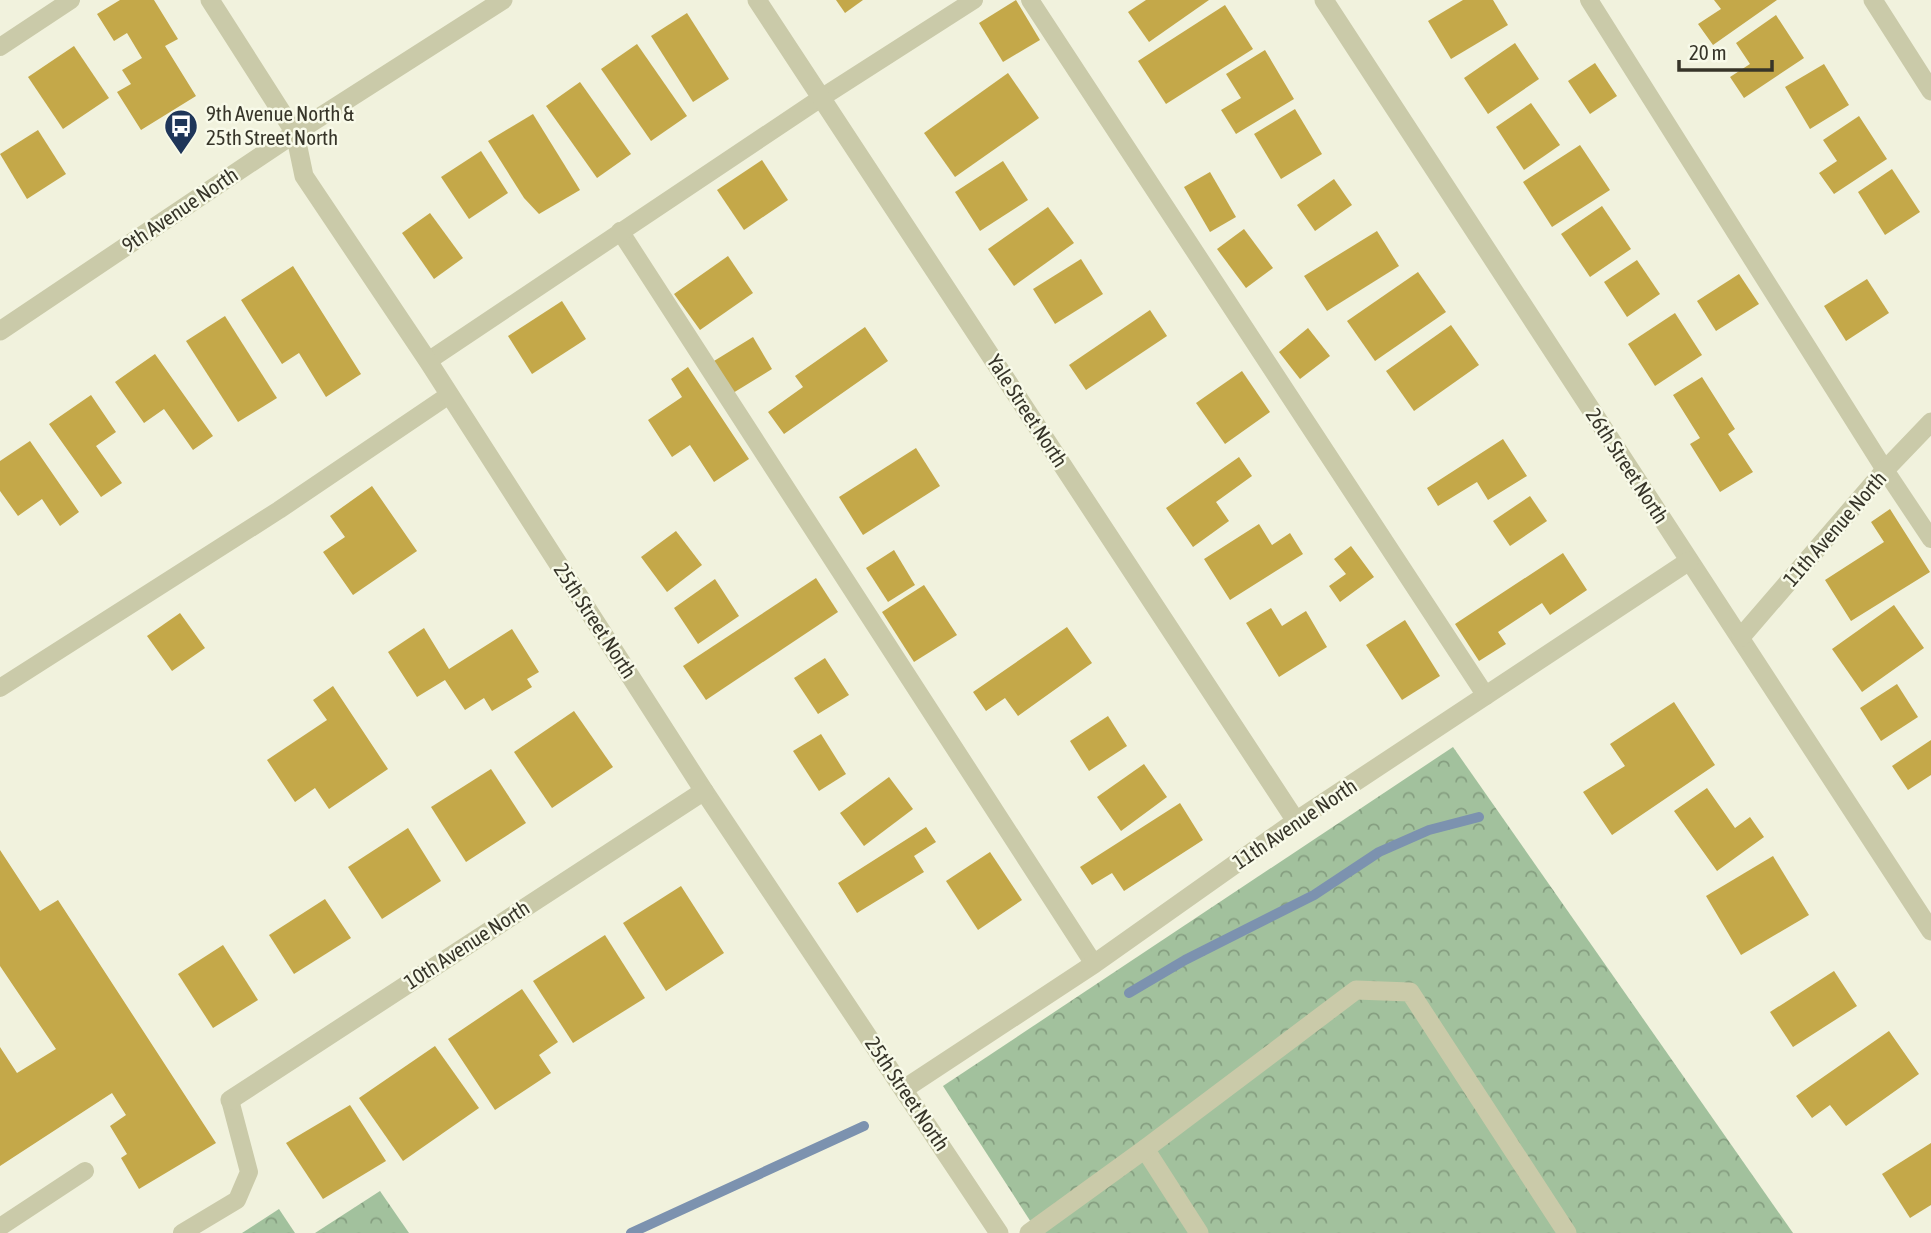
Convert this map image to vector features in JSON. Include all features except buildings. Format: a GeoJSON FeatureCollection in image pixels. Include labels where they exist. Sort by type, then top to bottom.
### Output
{"type":"FeatureCollection","features":[{"type":"Feature","properties":{"kind":"street","name":"25th Street North"},"geometry":{"type":"LineString","coordinates":[[210,0],[295,133],[304,176],[428,361],[704,791],[999,1233]]}},
{"type":"Feature","properties":{"kind":"street","name":"9th Avenue North"},"geometry":{"type":"LineString","coordinates":[[0,331],[295,133],[503,0]]}},
{"type":"Feature","properties":{"kind":"street","name":"Yale Street North"},"geometry":{"type":"LineString","coordinates":[[757,0],[1296,821]]}},
{"type":"Feature","properties":{"kind":"street","name":"26th Street North"},"geometry":{"type":"LineString","coordinates":[[1324,0],[1931,931]]}},
{"type":"Feature","properties":{"kind":"street"},"geometry":{"type":"LineString","coordinates":[[1873,0],[1931,91]]}},
{"type":"Feature","properties":{"kind":"street","name":"11th Avenue North"},"geometry":{"type":"LineString","coordinates":[[1741,637],[1885,470],[1931,422]]}},
{"type":"Feature","properties":{"kind":"street","name":"11th Avenue North"},"geometry":{"type":"LineString","coordinates":[[904,1090],[1094,964],[1296,821],[1689,561]]}},
{"type":"Feature","properties":{"kind":"street","name":"10th Avenue North"},"geometry":{"type":"LineString","coordinates":[[230,1100],[704,791]]}},
{"type":"Feature","properties":{"kind":"street"},"geometry":{"type":"LineString","coordinates":[[1029,1233],[1356,990],[1410,992],[1567,1233]]}},
{"type":"Feature","properties":{"kind":"street"},"geometry":{"type":"LineString","coordinates":[[1145,1149],[1199,1233]]}},
{"type":"Feature","properties":{"kind":"lane"},"geometry":{"type":"LineString","coordinates":[[0,47],[71,0]]}},
{"type":"Feature","properties":{"kind":"lane"},"geometry":{"type":"LineString","coordinates":[[428,361],[821,97],[974,0]]}},
{"type":"Feature","properties":{"kind":"lane"},"geometry":{"type":"LineString","coordinates":[[1030,0],[1486,696]]}},
{"type":"Feature","properties":{"kind":"lane"},"geometry":{"type":"LineString","coordinates":[[1589,0],[1931,539]]}},
{"type":"Feature","properties":{"kind":"lane"},"geometry":{"type":"LineString","coordinates":[[620,230],[1094,964]]}},
{"type":"Feature","properties":{"kind":"lane"},"geometry":{"type":"LineString","coordinates":[[0,688],[279,510],[449,395]]}},
{"type":"Feature","properties":{"kind":"lane"},"geometry":{"type":"LineString","coordinates":[[182,1233],[237,1200],[249,1172],[230,1100]]}},
{"type":"Feature","properties":{"kind":"lane"},"geometry":{"type":"LineString","coordinates":[[0,1227],[85,1171]]}},
{"type":"Feature","properties":{"kind":"green space"},"geometry":{"type":"Polygon","coordinates":[[[1453,747],[1793,1233],[1038,1233],[943,1086],[1453,747]]]}},
{"type":"Feature","properties":{"kind":"green space"},"geometry":{"type":"Polygon","coordinates":[[[380,1191],[409,1233],[315,1233],[380,1191]]]}},
{"type":"Feature","properties":{"kind":"green space"},"geometry":{"type":"Polygon","coordinates":[[[279,1209],[295,1233],[242,1233],[279,1209]]]}},
{"type":"Feature","properties":{"kind":"waterway"},"geometry":{"type":"LineString","coordinates":[[1129,993],[1185,960],[1314,895],[1379,852],[1429,830],[1479,817]]}},
{"type":"Feature","properties":{"kind":"waterway"},"geometry":{"type":"LineString","coordinates":[[631,1233],[864,1126]]}},
{"type":"Feature","properties":{"kind":"place","name":"9th Avenue North & 25th Street North"},"geometry":{"type":"Point","coordinates":[181,156]}}]}
